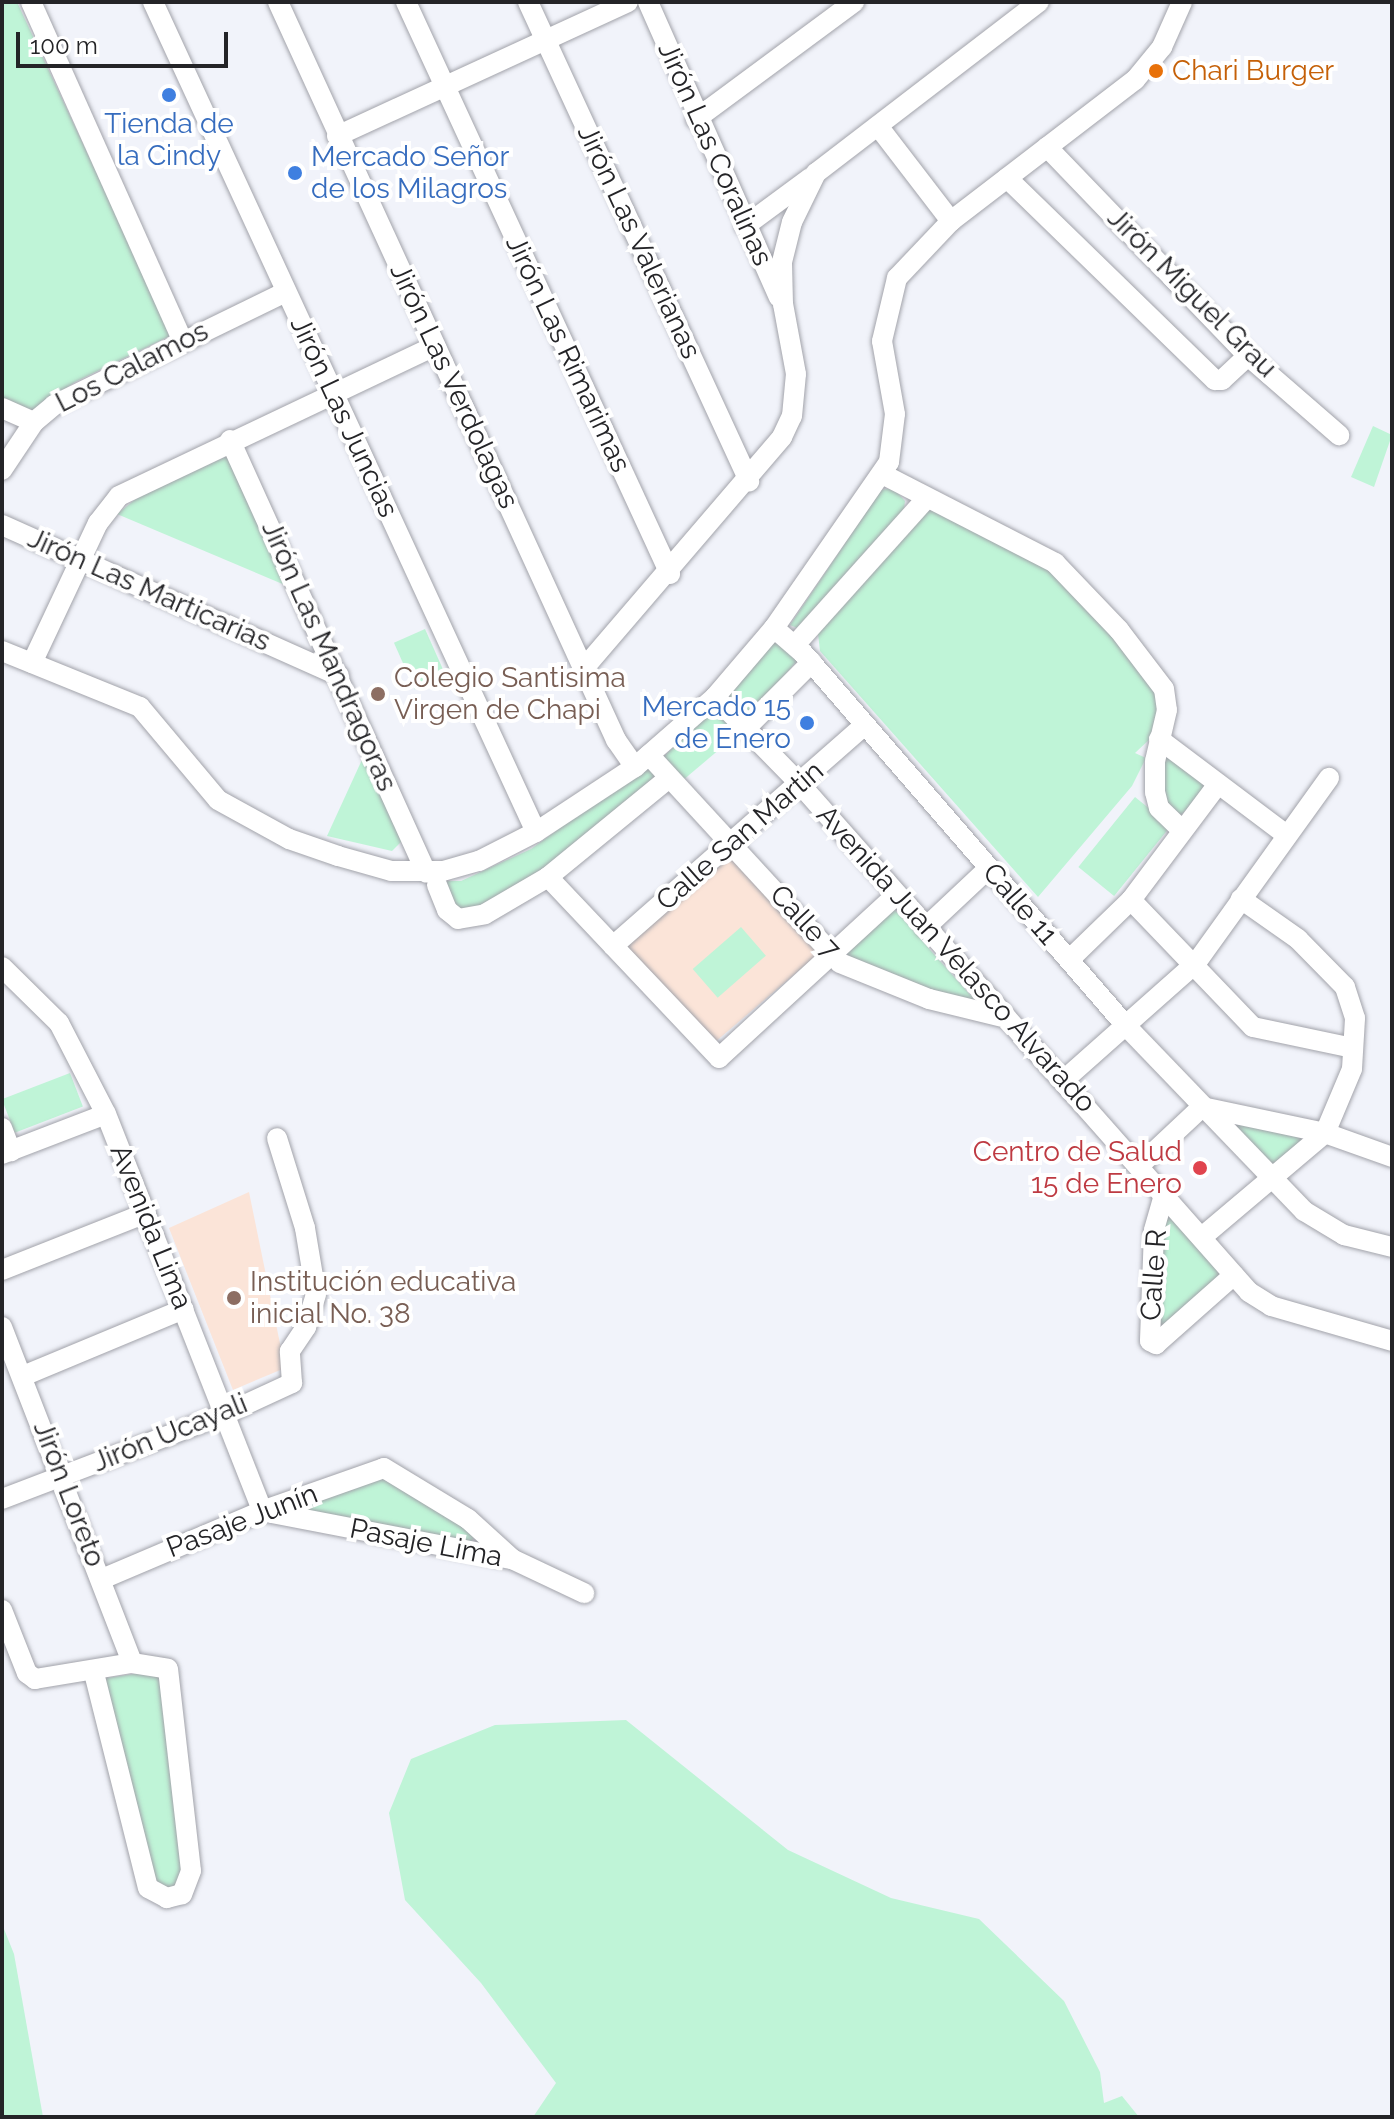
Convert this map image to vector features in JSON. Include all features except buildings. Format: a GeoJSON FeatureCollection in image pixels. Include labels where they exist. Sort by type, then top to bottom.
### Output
{"type":"FeatureCollection","features":[{"type":"Feature","properties":{"kind":"street"},"geometry":{"type":"LineString","coordinates":[[31,2],[182,339]]}},
{"type":"Feature","properties":{"kind":"street","name":"Jirón Las Juncias"},"geometry":{"type":"LineString","coordinates":[[153,2],[536,832]]}},
{"type":"Feature","properties":{"kind":"street","name":"Jirón Las Verdolagas"},"geometry":{"type":"LineString","coordinates":[[278,2],[616,740],[642,761]]}},
{"type":"Feature","properties":{"kind":"street","name":"Jirón Las Rimarimas"},"geometry":{"type":"LineString","coordinates":[[406,2],[670,574]]}},
{"type":"Feature","properties":{"kind":"street","name":"Jirón Las Valerianas"},"geometry":{"type":"LineString","coordinates":[[528,2],[749,481]]}},
{"type":"Feature","properties":{"kind":"street"},"geometry":{"type":"LineString","coordinates":[[337,136],[628,2]]}},
{"type":"Feature","properties":{"kind":"street","name":"Jirón Las Coralinas"},"geometry":{"type":"LineString","coordinates":[[648,2],[696,119],[783,304]]}},
{"type":"Feature","properties":{"kind":"street"},"geometry":{"type":"LineString","coordinates":[[696,119],[854,2]]}},
{"type":"Feature","properties":{"kind":"street"},"geometry":{"type":"LineString","coordinates":[[745,226],[1039,2]]}},
{"type":"Feature","properties":{"kind":"street"},"geometry":{"type":"LineString","coordinates":[[2,651],[140,707],[218,800],[268,829],[363,864],[431,879],[536,832],[642,761],[715,697],[774,628],[882,474],[896,432],[883,319],[907,264],[951,221],[1135,80],[1162,47],[1182,2]]}},
{"type":"Feature","properties":{"kind":"street"},"geometry":{"type":"LineString","coordinates":[[878,126],[951,221]]}},
{"type":"Feature","properties":{"kind":"street","name":"Jirón Miguel Grau"},"geometry":{"type":"LineString","coordinates":[[1047,147],[1248,356],[1339,435]]}},
{"type":"Feature","properties":{"kind":"street"},"geometry":{"type":"LineString","coordinates":[[585,667],[749,481],[792,416],[796,374],[783,304],[785,242],[816,173]]}},
{"type":"Feature","properties":{"kind":"street"},"geometry":{"type":"LineString","coordinates":[[1007,178],[1215,380],[1222,380],[1248,356]]}},
{"type":"Feature","properties":{"kind":"street","name":"Los Calamos"},"geometry":{"type":"LineString","coordinates":[[2,470],[34,422],[83,387],[286,292]]}},
{"type":"Feature","properties":{"kind":"street"},"geometry":{"type":"LineString","coordinates":[[32,663],[98,523],[119,496],[230,440],[435,346]]}},
{"type":"Feature","properties":{"kind":"street"},"geometry":{"type":"LineString","coordinates":[[2,408],[34,422]]}},
{"type":"Feature","properties":{"kind":"street","name":"Jirón Las Mandragoras"},"geometry":{"type":"LineString","coordinates":[[230,440],[431,879],[451,914],[469,919],[548,877],[669,778]]}},
{"type":"Feature","properties":{"kind":"street"},"geometry":{"type":"LineString","coordinates":[[882,474],[1055,563],[1081,586],[1164,689],[1167,710],[1159,739],[1155,792],[1159,808],[1182,830]]}},
{"type":"Feature","properties":{"kind":"street"},"geometry":{"type":"LineString","coordinates":[[795,645],[926,499]]}},
{"type":"Feature","properties":{"kind":"street","name":"Jirón Las Marticarias"},"geometry":{"type":"LineString","coordinates":[[2,525],[83,558],[339,676]]}},
{"type":"Feature","properties":{"kind":"street","name":"Calle 11"},"geometry":{"type":"LineString","coordinates":[[774,628],[812,662],[1128,1028],[1202,1107],[1318,1222],[1392,1247]]}},
{"type":"Feature","properties":{"kind":"street"},"geometry":{"type":"LineString","coordinates":[[746,728],[812,662]]}},
{"type":"Feature","properties":{"kind":"street","name":"Avenida Juan Velasco Alvarado"},"geometry":{"type":"LineString","coordinates":[[715,697],[799,783],[895,896],[1064,1080],[1234,1275],[1271,1306],[1392,1341]]}},
{"type":"Feature","properties":{"kind":"street","name":"Calle San Martin"},"geometry":{"type":"LineString","coordinates":[[613,946],[734,844],[865,725]]}},
{"type":"Feature","properties":{"kind":"street"},"geometry":{"type":"LineString","coordinates":[[1159,739],[1285,834]]}},
{"type":"Feature","properties":{"kind":"street","name":"Calle 7"},"geometry":{"type":"LineString","coordinates":[[642,761],[669,778],[734,844],[840,963],[929,999],[1007,1018]]}},
{"type":"Feature","properties":{"kind":"street"},"geometry":{"type":"LineString","coordinates":[[1064,1080],[1128,1028],[1196,963],[1285,834],[1329,778]]}},
{"type":"Feature","properties":{"kind":"street"},"geometry":{"type":"LineString","coordinates":[[1069,960],[1131,900],[1218,784]]}},
{"type":"Feature","properties":{"kind":"street"},"geometry":{"type":"LineString","coordinates":[[925,928],[989,868]]}},
{"type":"Feature","properties":{"kind":"street"},"geometry":{"type":"LineString","coordinates":[[548,877],[719,1058],[895,896]]}},
{"type":"Feature","properties":{"kind":"street"},"geometry":{"type":"LineString","coordinates":[[1202,1237],[1325,1133],[1352,1069],[1355,1018],[1337,974],[1241,899]]}},
{"type":"Feature","properties":{"kind":"street"},"geometry":{"type":"LineString","coordinates":[[1131,900],[1196,963],[1253,1027],[1353,1048]]}},
{"type":"Feature","properties":{"kind":"street","name":"Avenida Lima"},"geometry":{"type":"LineString","coordinates":[[2,967],[59,1023],[106,1114],[262,1511]]}},
{"type":"Feature","properties":{"kind":"street"},"geometry":{"type":"LineString","coordinates":[[1140,1165],[1202,1107],[1325,1133],[1392,1157]]}},
{"type":"Feature","properties":{"kind":"street"},"geometry":{"type":"LineString","coordinates":[[2,1128],[7,1152],[106,1114]]}},
{"type":"Feature","properties":{"kind":"street","name":"Jirón Ucayali"},"geometry":{"type":"LineString","coordinates":[[2,1499],[225,1414],[292,1383],[290,1351],[306,1327],[316,1294],[305,1228],[277,1138]]}},
{"type":"Feature","properties":{"kind":"street","name":"Calle R"},"geometry":{"type":"LineString","coordinates":[[1164,1195],[1154,1231],[1150,1341],[1156,1344],[1234,1275]]}},
{"type":"Feature","properties":{"kind":"street"},"geometry":{"type":"LineString","coordinates":[[2,1270],[146,1213]]}},
{"type":"Feature","properties":{"kind":"street"},"geometry":{"type":"LineString","coordinates":[[23,1376],[184,1309]]}},
{"type":"Feature","properties":{"kind":"street","name":"Jirón Loreto"},"geometry":{"type":"LineString","coordinates":[[2,1327],[132,1663]]}},
{"type":"Feature","properties":{"kind":"street","name":"Pasaje Junín"},"geometry":{"type":"LineString","coordinates":[[102,1579],[262,1511],[384,1468],[468,1519],[512,1559]]}},
{"type":"Feature","properties":{"kind":"street","name":"Pasaje Lima"},"geometry":{"type":"LineString","coordinates":[[262,1511],[512,1559],[584,1593]]}},
{"type":"Feature","properties":{"kind":"street"},"geometry":{"type":"LineString","coordinates":[[2,1610],[27,1673],[35,1679],[94,1673],[132,1663],[168,1669],[191,1871],[182,1894],[167,1898],[148,1888],[94,1673]]}},
{"type":"Feature","properties":{"kind":"shaded area"},"geometry":{"type":"Polygon","coordinates":[[[736,852],[819,947],[817,955],[714,1043],[625,948],[736,852]]]}},
{"type":"Feature","properties":{"kind":"shaded area","name":"Institución educativa inicial No. 38"},"geometry":{"type":"Polygon","coordinates":[[[249,1192],[285,1368],[233,1390],[169,1228],[249,1192]]]}},
{"type":"Feature","properties":{"kind":"green space"},"geometry":{"type":"Polygon","coordinates":[[[2,2],[17,2],[172,335],[75,382],[31,413],[2,399],[2,2]]]}},
{"type":"Feature","properties":{"kind":"green space"},"geometry":{"type":"Polygon","coordinates":[[[1373,426],[1392,435],[1374,487],[1351,477],[1373,426]]]}},
{"type":"Feature","properties":{"kind":"green space"},"geometry":{"type":"Polygon","coordinates":[[[229,455],[292,588],[117,514],[137,498],[229,455]]]}},
{"type":"Feature","properties":{"kind":"green space"},"geometry":{"type":"Polygon","coordinates":[[[893,488],[905,501],[904,509],[797,628],[790,625],[881,490],[893,488]]]}},
{"type":"Feature","properties":{"kind":"green space"},"geometry":{"type":"Polygon","coordinates":[[[925,508],[948,511],[1048,563],[1162,691],[1152,737],[1135,753],[1146,758],[1132,786],[1038,897],[820,651],[817,625],[925,508]]]}},
{"type":"Feature","properties":{"kind":"green space"},"geometry":{"type":"Polygon","coordinates":[[[425,629],[446,676],[415,689],[394,643],[425,629]]]}},
{"type":"Feature","properties":{"kind":"green space"},"geometry":{"type":"Polygon","coordinates":[[[777,638],[800,658],[749,716],[726,696],[777,638]]]}},
{"type":"Feature","properties":{"kind":"green space"},"geometry":{"type":"Polygon","coordinates":[[[716,707],[740,732],[682,781],[660,760],[716,707]]]}},
{"type":"Feature","properties":{"kind":"green space"},"geometry":{"type":"Polygon","coordinates":[[[1165,749],[1211,784],[1179,817],[1160,793],[1165,749]]]}},
{"type":"Feature","properties":{"kind":"green space"},"geometry":{"type":"Polygon","coordinates":[[[366,751],[402,841],[392,851],[327,836],[366,751]]]}},
{"type":"Feature","properties":{"kind":"green space"},"geometry":{"type":"Polygon","coordinates":[[[646,766],[659,773],[540,874],[473,913],[460,914],[443,881],[461,881],[531,849],[646,766]]]}},
{"type":"Feature","properties":{"kind":"green space"},"geometry":{"type":"Polygon","coordinates":[[[1135,797],[1171,826],[1114,896],[1078,867],[1135,797]]]}},
{"type":"Feature","properties":{"kind":"green space"},"geometry":{"type":"Polygon","coordinates":[[[893,908],[988,1015],[839,958],[893,908]]]}},
{"type":"Feature","properties":{"kind":"green space"},"geometry":{"type":"Polygon","coordinates":[[[741,927],[766,956],[718,998],[693,969],[741,927]]]}},
{"type":"Feature","properties":{"kind":"green space"},"geometry":{"type":"Polygon","coordinates":[[[70,1073],[83,1107],[15,1133],[2,1099],[70,1073]]]}},
{"type":"Feature","properties":{"kind":"green space"},"geometry":{"type":"Polygon","coordinates":[[[1228,1116],[1306,1137],[1268,1170],[1228,1116]]]}},
{"type":"Feature","properties":{"kind":"green space"},"geometry":{"type":"Polygon","coordinates":[[[1168,1211],[1222,1274],[1157,1336],[1159,1229],[1168,1211]]]}},
{"type":"Feature","properties":{"kind":"green space"},"geometry":{"type":"Polygon","coordinates":[[[377,1476],[478,1530],[469,1546],[302,1512],[301,1504],[377,1476]]]}},
{"type":"Feature","properties":{"kind":"green space"},"geometry":{"type":"Polygon","coordinates":[[[166,1673],[186,1876],[176,1891],[155,1885],[100,1679],[166,1673]]]}},
{"type":"Feature","properties":{"kind":"green space"},"geometry":{"type":"Polygon","coordinates":[[[626,1720],[788,1850],[891,1898],[979,1919],[1064,2001],[1100,2072],[1104,2103],[1122,2096],[1139,2117],[533,2117],[556,2083],[481,1983],[405,1900],[389,1813],[411,1759],[495,1725],[626,1720]]]}},
{"type":"Feature","properties":{"kind":"green space"},"geometry":{"type":"Polygon","coordinates":[[[2,1924],[14,1954],[43,2117],[2,2117],[2,1924]]]}},
{"type":"Feature","properties":{"kind":"place","name":"Chari Burger"},"geometry":{"type":"Point","coordinates":[1156,71]}},
{"type":"Feature","properties":{"kind":"place","name":"Tienda de la Cindy"},"geometry":{"type":"Point","coordinates":[169,95]}},
{"type":"Feature","properties":{"kind":"place","name":"Mercado Señor de los Milagros"},"geometry":{"type":"Point","coordinates":[295,173]}},
{"type":"Feature","properties":{"kind":"place","name":"Colegio Santisima Virgen de Chapi"},"geometry":{"type":"Point","coordinates":[378,694]}},
{"type":"Feature","properties":{"kind":"place","name":"Mercado 15 de Enero"},"geometry":{"type":"Point","coordinates":[807,723]}},
{"type":"Feature","properties":{"kind":"place","name":"Centro de Salud 15 de Enero"},"geometry":{"type":"Point","coordinates":[1200,1168]}},
{"type":"Feature","properties":{"kind":"place","name":"Institución educativa inicial No. 38"},"geometry":{"type":"Point","coordinates":[234,1298]}}]}
